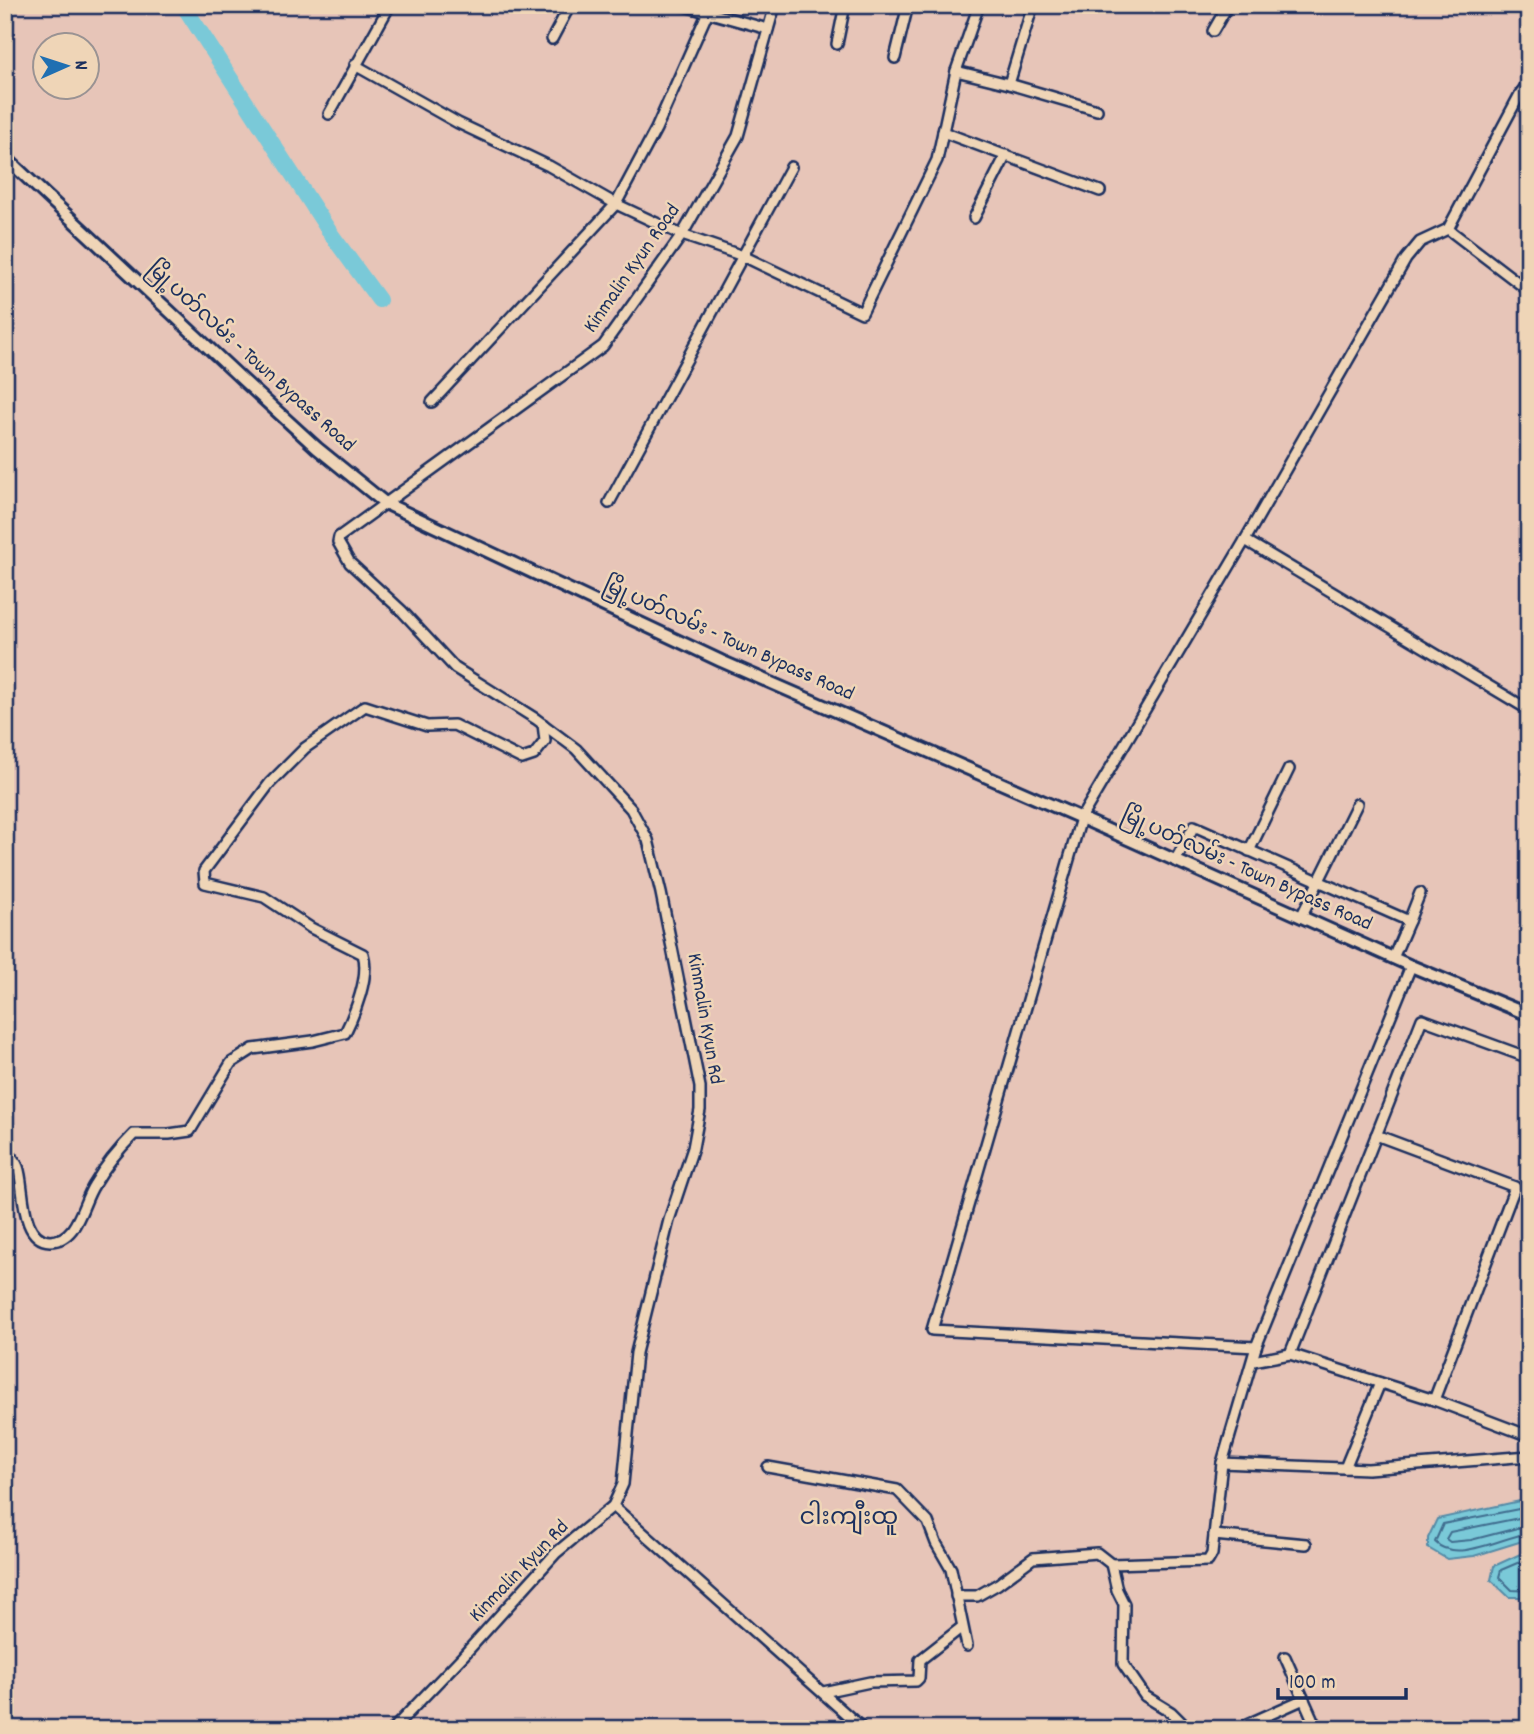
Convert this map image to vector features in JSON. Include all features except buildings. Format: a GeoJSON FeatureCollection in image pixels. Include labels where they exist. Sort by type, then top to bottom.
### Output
{"type":"FeatureCollection","features":[{"type":"Feature","properties":{"kind":"main road","name":"မြို့ပတ်လမ်း - Town Bypass Road"},"geometry":{"type":"LineString","coordinates":[[5,157],[317,448],[385,503],[721,661],[1525,1014]]}},
{"type":"Feature","properties":{"kind":"street"},"geometry":{"type":"LineString","coordinates":[[329,114],[390,5]]}},
{"type":"Feature","properties":{"kind":"street"},"geometry":{"type":"LineString","coordinates":[[552,39],[570,5]]}},
{"type":"Feature","properties":{"kind":"street"},"geometry":{"type":"LineString","coordinates":[[681,5],[710,8],[768,29]]}},
{"type":"Feature","properties":{"kind":"street","name":"Kinmalin Kyun Road"},"geometry":{"type":"LineString","coordinates":[[385,503],[603,346],[682,235],[738,136],[775,5]]}},
{"type":"Feature","properties":{"kind":"street"},"geometry":{"type":"LineString","coordinates":[[837,44],[845,5]]}},
{"type":"Feature","properties":{"kind":"street"},"geometry":{"type":"LineString","coordinates":[[895,58],[908,5]]}},
{"type":"Feature","properties":{"kind":"street"},"geometry":{"type":"LineString","coordinates":[[355,65],[458,123],[549,166],[616,204],[682,235],[743,256],[862,313],[937,160],[956,71],[979,5]]}},
{"type":"Feature","properties":{"kind":"street"},"geometry":{"type":"LineString","coordinates":[[1009,84],[1033,5]]}},
{"type":"Feature","properties":{"kind":"street"},"geometry":{"type":"LineString","coordinates":[[1213,31],[1228,5]]}},
{"type":"Feature","properties":{"kind":"street"},"geometry":{"type":"LineString","coordinates":[[432,402],[616,204],[656,129],[710,8]]}},
{"type":"Feature","properties":{"kind":"street"},"geometry":{"type":"LineString","coordinates":[[956,71],[1097,110]]}},
{"type":"Feature","properties":{"kind":"street"},"geometry":{"type":"LineString","coordinates":[[1256,1348],[932,1330],[1081,818],[1406,259],[1420,242],[1448,229],[1529,82]]}},
{"type":"Feature","properties":{"kind":"street"},"geometry":{"type":"LineString","coordinates":[[943,132],[1100,191]]}},
{"type":"Feature","properties":{"kind":"street"},"geometry":{"type":"LineString","coordinates":[[974,218],[1006,155]]}},
{"type":"Feature","properties":{"kind":"street"},"geometry":{"type":"LineString","coordinates":[[609,503],[791,167]]}},
{"type":"Feature","properties":{"kind":"street"},"geometry":{"type":"LineString","coordinates":[[1448,229],[1529,291]]}},
{"type":"Feature","properties":{"kind":"street","name":"Kinmalin Kyun Rd"},"geometry":{"type":"LineString","coordinates":[[385,503],[339,537],[338,542],[350,563],[402,611],[456,668],[543,724],[576,749],[631,809],[648,840],[701,1087],[693,1148],[668,1220],[636,1353],[622,1485],[613,1506],[556,1553],[393,1729]]}},
{"type":"Feature","properties":{"kind":"street"},"geometry":{"type":"LineString","coordinates":[[1245,540],[1529,710]]}},
{"type":"Feature","properties":{"kind":"street"},"geometry":{"type":"LineString","coordinates":[[5,1150],[18,1166],[24,1210],[35,1234],[45,1241],[54,1241],[65,1237],[78,1220],[93,1186],[120,1148],[134,1134],[190,1131],[231,1063],[253,1049],[313,1041],[345,1033],[357,1008],[366,962],[363,954],[311,928],[264,897],[205,883],[204,871],[214,857],[270,783],[305,748],[365,706],[428,726],[454,725],[522,759],[534,755],[545,741],[543,724]]}},
{"type":"Feature","properties":{"kind":"street"},"geometry":{"type":"LineString","coordinates":[[1248,851],[1289,769]]}},
{"type":"Feature","properties":{"kind":"street"},"geometry":{"type":"LineString","coordinates":[[1301,917],[1357,804]]}},
{"type":"Feature","properties":{"kind":"street"},"geometry":{"type":"LineString","coordinates":[[1175,861],[1194,826],[1409,921]]}},
{"type":"Feature","properties":{"kind":"street"},"geometry":{"type":"LineString","coordinates":[[1394,958],[1420,893]]}},
{"type":"Feature","properties":{"kind":"street"},"geometry":{"type":"LineString","coordinates":[[1111,1564],[1208,1561],[1212,1555],[1222,1463],[1256,1348],[1411,966]]}},
{"type":"Feature","properties":{"kind":"street"},"geometry":{"type":"LineString","coordinates":[[1525,1014],[1529,1002]]}},
{"type":"Feature","properties":{"kind":"street"},"geometry":{"type":"LineString","coordinates":[[1290,1353],[1422,1018],[1529,1058]]}},
{"type":"Feature","properties":{"kind":"street"},"geometry":{"type":"LineString","coordinates":[[1376,1135],[1515,1187],[1434,1400]]}},
{"type":"Feature","properties":{"kind":"street"},"geometry":{"type":"LineString","coordinates":[[1253,1361],[1290,1353],[1434,1400],[1529,1436]]}},
{"type":"Feature","properties":{"kind":"street"},"geometry":{"type":"LineString","coordinates":[[1345,1468],[1380,1382]]}},
{"type":"Feature","properties":{"kind":"street"},"geometry":{"type":"LineString","coordinates":[[1222,1463],[1368,1469],[1529,1455]]}},
{"type":"Feature","properties":{"kind":"street"},"geometry":{"type":"LineString","coordinates":[[768,1467],[897,1490],[928,1522],[951,1569],[967,1646]]}},
{"type":"Feature","properties":{"kind":"street"},"geometry":{"type":"LineString","coordinates":[[613,1506],[863,1729]]}},
{"type":"Feature","properties":{"kind":"street"},"geometry":{"type":"LineString","coordinates":[[1214,1535],[1306,1544]]}},
{"type":"Feature","properties":{"kind":"street"},"geometry":{"type":"LineString","coordinates":[[956,1596],[977,1596],[1032,1558],[1097,1553],[1111,1564],[1117,1590],[1124,1604],[1123,1664],[1146,1696],[1171,1712],[1188,1729]]}},
{"type":"Feature","properties":{"kind":"street"},"geometry":{"type":"LineString","coordinates":[[823,1692],[870,1682],[916,1681],[919,1678],[920,1660],[962,1627]]}},
{"type":"Feature","properties":{"kind":"street"},"geometry":{"type":"LineString","coordinates":[[1285,1657],[1317,1729]]}},
{"type":"Feature","properties":{"kind":"street"},"geometry":{"type":"LineString","coordinates":[[1246,1729],[1248,1724],[1304,1699]]}},
{"type":"Feature","properties":{"kind":"water"},"geometry":{"type":"Polygon","coordinates":[[[1529,1499],[1529,1539],[1474,1556],[1447,1559],[1428,1548],[1428,1538],[1437,1519],[1529,1499]]]}},
{"type":"Feature","properties":{"kind":"water"},"geometry":{"type":"Polygon","coordinates":[[[1529,1550],[1529,1597],[1509,1597],[1491,1580],[1494,1566],[1529,1550]]]}},
{"type":"Feature","properties":{"kind":"waterway"},"geometry":{"type":"LineString","coordinates":[[183,5],[331,234],[379,300]]}},
{"type":"Feature","properties":{"kind":"district","name":"ငါးကျီးထူ"},"geometry":{"type":"Point","coordinates":[849,1519]}}]}
